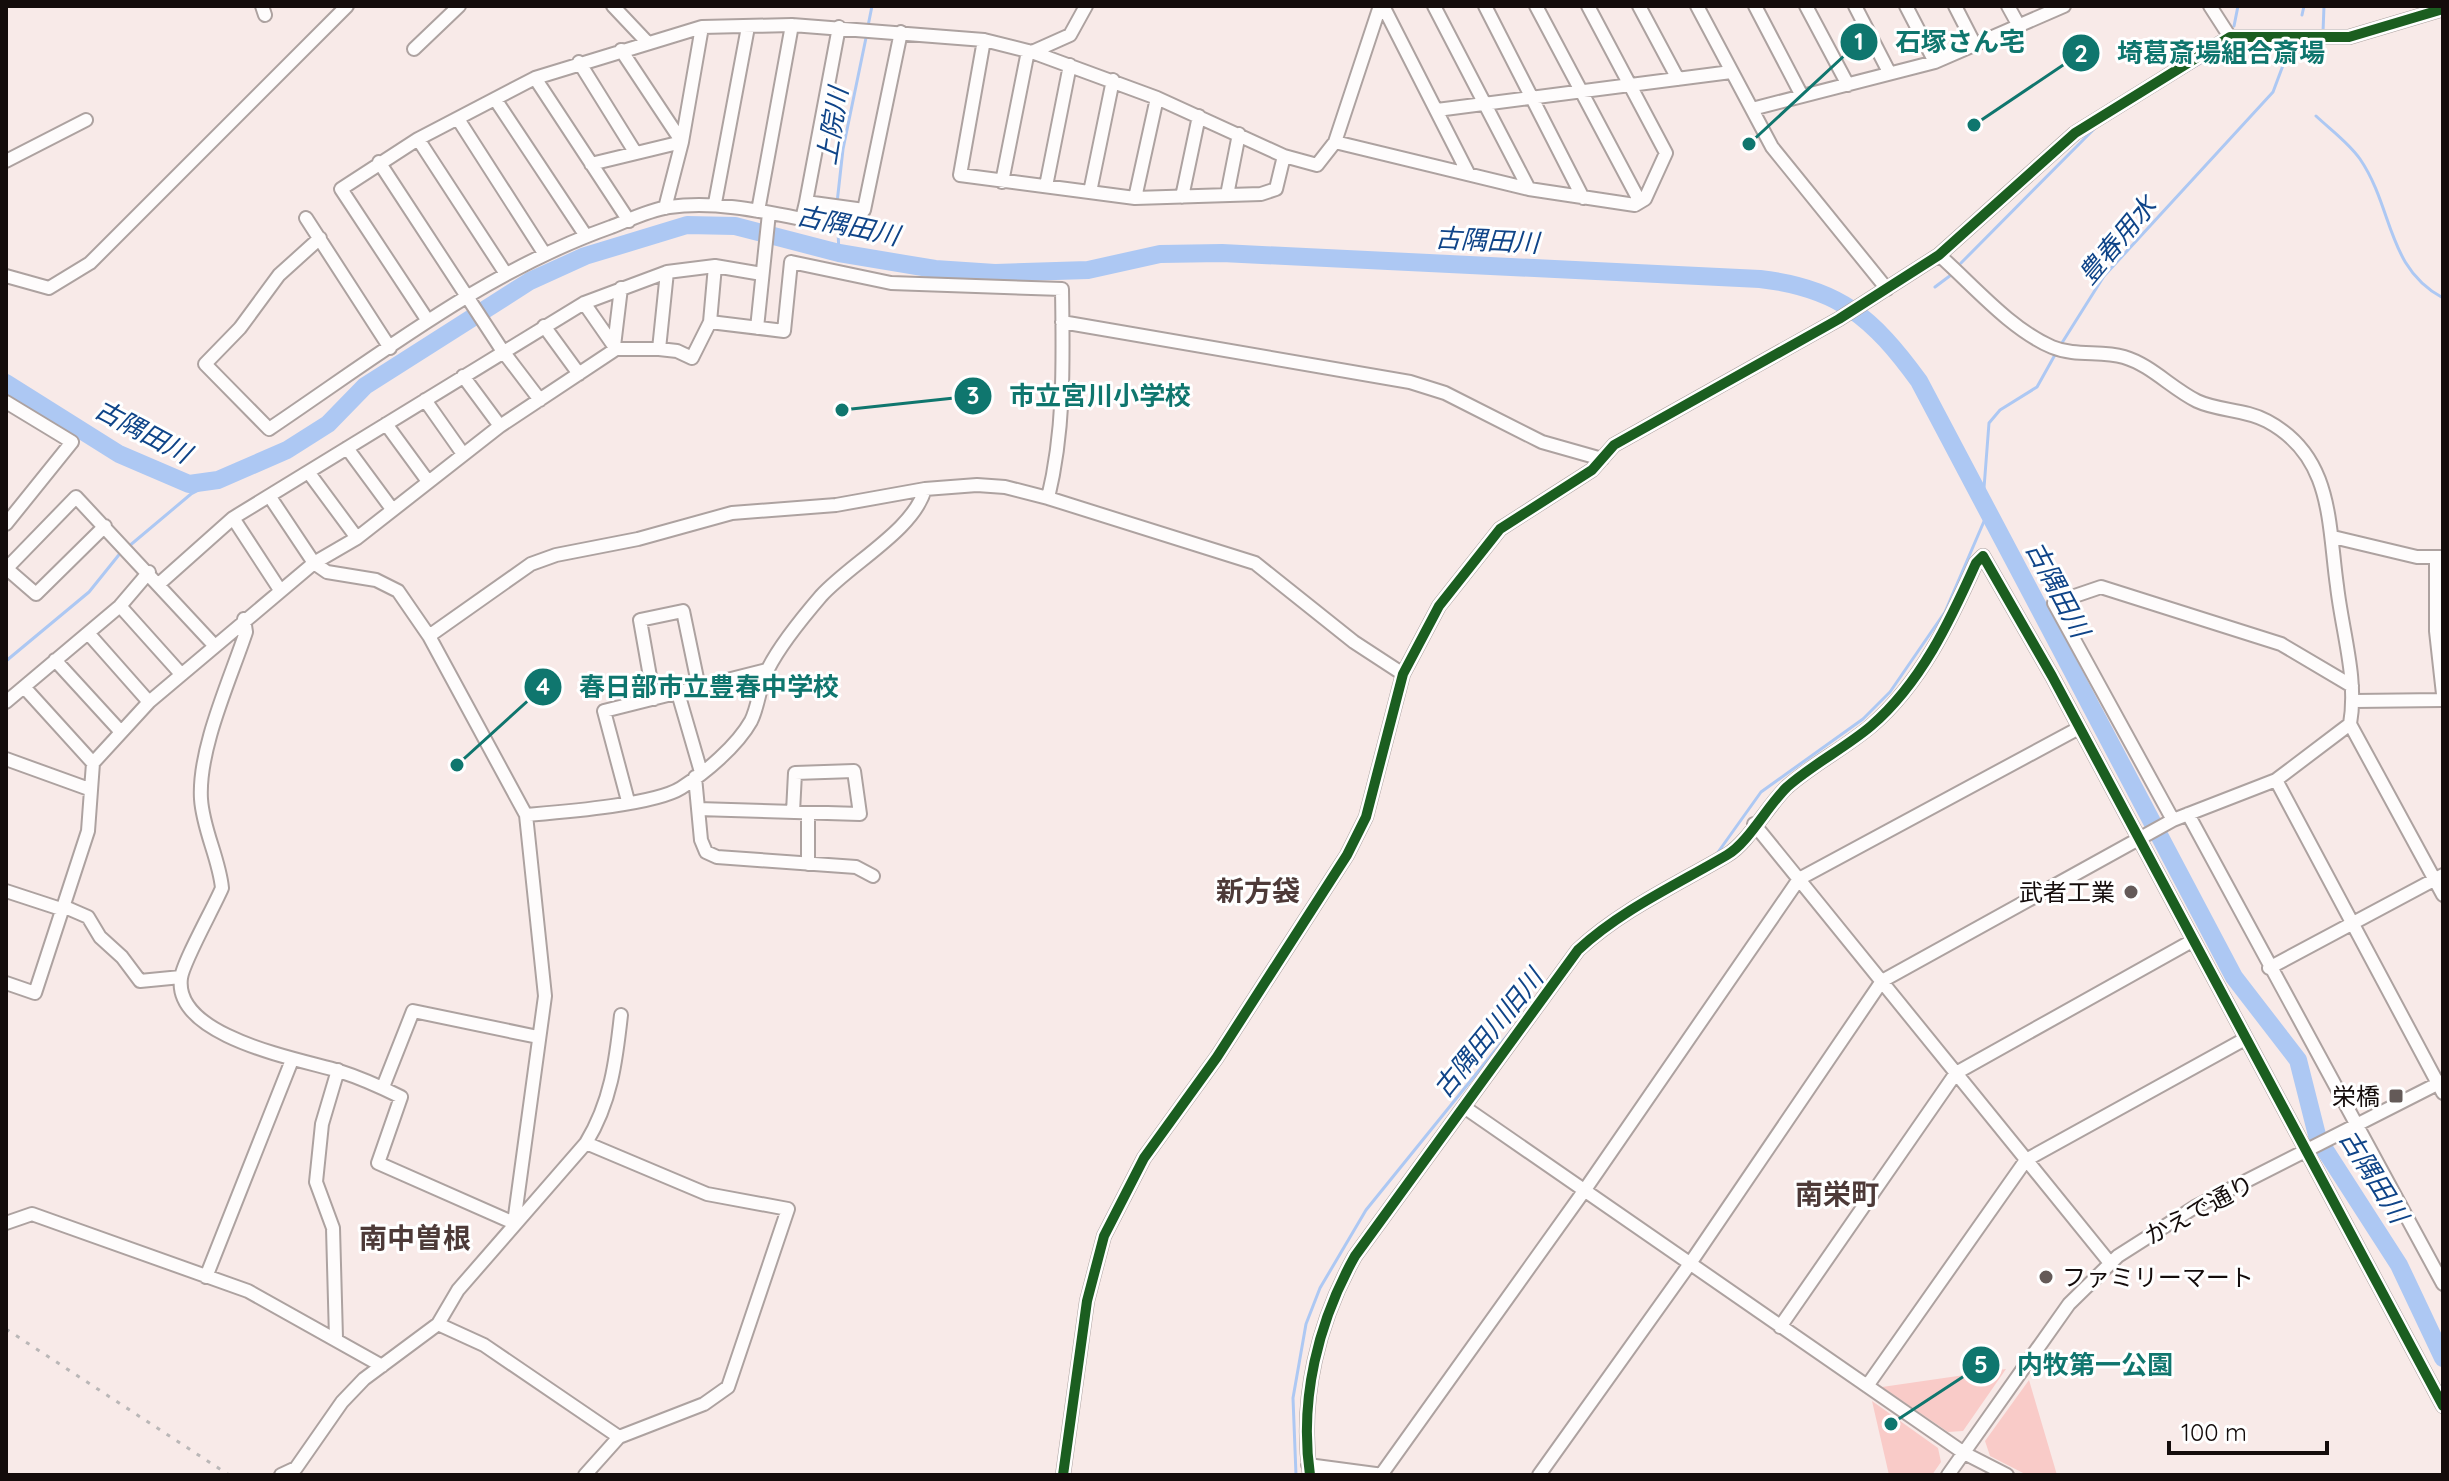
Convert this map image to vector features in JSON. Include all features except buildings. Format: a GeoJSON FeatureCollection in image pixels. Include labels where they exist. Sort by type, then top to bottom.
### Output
{"type":"FeatureCollection","features":[{"type":"Feature","properties":{"kind":"street"},"geometry":{"type":"LineString","coordinates":[[6,276],[49,288],[90,263],[347,6]]}},
{"type":"Feature","properties":{"kind":"street"},"geometry":{"type":"LineString","coordinates":[[414,49],[459,6]]}},
{"type":"Feature","properties":{"kind":"street"},"geometry":{"type":"LineString","coordinates":[[613,6],[647,42]]}},
{"type":"Feature","properties":{"kind":"street"},"geometry":{"type":"LineString","coordinates":[[1030,52],[1070,35],[1086,6]]}},
{"type":"Feature","properties":{"kind":"street"},"geometry":{"type":"LineString","coordinates":[[1381,6],[1468,173]]}},
{"type":"Feature","properties":{"kind":"street"},"geometry":{"type":"LineString","coordinates":[[428,321],[341,189],[418,139],[535,78],[579,62],[702,27],[839,27],[984,40],[1113,80],[1284,156],[1317,165],[1335,142],[1381,6]]}},
{"type":"Feature","properties":{"kind":"street"},"geometry":{"type":"LineString","coordinates":[[1434,6],[1529,189]]}},
{"type":"Feature","properties":{"kind":"street"},"geometry":{"type":"LineString","coordinates":[[1485,6],[1583,198]]}},
{"type":"Feature","properties":{"kind":"street"},"geometry":{"type":"LineString","coordinates":[[1536,6],[1640,202]]}},
{"type":"Feature","properties":{"kind":"street"},"geometry":{"type":"LineString","coordinates":[[1335,142],[1529,189],[1635,205],[1640,202],[1666,153],[1588,6]]}},
{"type":"Feature","properties":{"kind":"street"},"geometry":{"type":"LineString","coordinates":[[1639,6],[1678,79]]}},
{"type":"Feature","properties":{"kind":"street"},"geometry":{"type":"LineString","coordinates":[[1697,6],[1772,147],[1887,289]]}},
{"type":"Feature","properties":{"kind":"street"},"geometry":{"type":"LineString","coordinates":[[1755,6],[1802,96]]}},
{"type":"Feature","properties":{"kind":"street"},"geometry":{"type":"LineString","coordinates":[[1806,6],[1848,85]]}},
{"type":"Feature","properties":{"kind":"street"},"geometry":{"type":"LineString","coordinates":[[1855,6],[1889,72]]}},
{"type":"Feature","properties":{"kind":"street"},"geometry":{"type":"LineString","coordinates":[[1906,6],[1935,62]]}},
{"type":"Feature","properties":{"kind":"street"},"geometry":{"type":"LineString","coordinates":[[1955,6],[1975,45]]}},
{"type":"Feature","properties":{"kind":"street"},"geometry":{"type":"LineString","coordinates":[[2008,6],[2019,26]]}},
{"type":"Feature","properties":{"kind":"street"},"geometry":{"type":"LineString","coordinates":[[2210,6],[2230,37]]}},
{"type":"Feature","properties":{"kind":"street"},"geometry":{"type":"LineString","coordinates":[[1752,109],[1935,62],[2061,7]]}},
{"type":"Feature","properties":{"kind":"street"},"geometry":{"type":"LineString","coordinates":[[1063,1475],[1087,1301],[1104,1236],[1144,1158],[1217,1057],[1347,855],[1366,817],[1403,674],[1439,606],[1480,550],[1500,529],[1592,470],[1614,445],[1839,319],[1939,255],[2075,133],[2230,37],[2349,37],[2443,9]]}},
{"type":"Feature","properties":{"kind":"street"},"geometry":{"type":"LineString","coordinates":[[757,328],[763,212],[792,25]]}},
{"type":"Feature","properties":{"kind":"street"},"geometry":{"type":"LineString","coordinates":[[665,208],[682,142],[702,27]]}},
{"type":"Feature","properties":{"kind":"street"},"geometry":{"type":"LineString","coordinates":[[715,203],[748,27]]}},
{"type":"Feature","properties":{"kind":"street"},"geometry":{"type":"LineString","coordinates":[[320,238],[279,275],[240,328],[205,364],[269,429],[428,321],[544,253],[586,236],[665,208],[715,203],[802,219],[839,27]]}},
{"type":"Feature","properties":{"kind":"street"},"geometry":{"type":"LineString","coordinates":[[806,202],[864,210],[901,32]]}},
{"type":"Feature","properties":{"kind":"street"},"geometry":{"type":"LineString","coordinates":[[984,40],[960,175],[1135,198],[1261,194],[1276,189],[1284,156]]}},
{"type":"Feature","properties":{"kind":"street"},"geometry":{"type":"LineString","coordinates":[[621,50],[682,142]]}},
{"type":"Feature","properties":{"kind":"street"},"geometry":{"type":"LineString","coordinates":[[1002,182],[1030,52]]}},
{"type":"Feature","properties":{"kind":"street"},"geometry":{"type":"LineString","coordinates":[[579,62],[635,152]]}},
{"type":"Feature","properties":{"kind":"street"},"geometry":{"type":"LineString","coordinates":[[1046,186],[1070,65]]}},
{"type":"Feature","properties":{"kind":"street"},"geometry":{"type":"LineString","coordinates":[[1437,110],[1731,72]]}},
{"type":"Feature","properties":{"kind":"street"},"geometry":{"type":"LineString","coordinates":[[535,78],[629,221]]}},
{"type":"Feature","properties":{"kind":"street"},"geometry":{"type":"LineString","coordinates":[[1090,192],[1113,80]]}},
{"type":"Feature","properties":{"kind":"street"},"geometry":{"type":"LineString","coordinates":[[1135,198],[1157,98]]}},
{"type":"Feature","properties":{"kind":"street"},"geometry":{"type":"LineString","coordinates":[[495,99],[586,236]]}},
{"type":"Feature","properties":{"kind":"street"},"geometry":{"type":"LineString","coordinates":[[1182,197],[1199,116]]}},
{"type":"Feature","properties":{"kind":"street"},"geometry":{"type":"LineString","coordinates":[[458,119],[544,253]]}},
{"type":"Feature","properties":{"kind":"street"},"geometry":{"type":"LineString","coordinates":[[6,161],[86,120]]}},
{"type":"Feature","properties":{"kind":"street"},"geometry":{"type":"LineString","coordinates":[[1227,195],[1239,134]]}},
{"type":"Feature","properties":{"kind":"street"},"geometry":{"type":"LineString","coordinates":[[418,139],[506,274]]}},
{"type":"Feature","properties":{"kind":"street"},"geometry":{"type":"LineString","coordinates":[[591,164],[682,142]]}},
{"type":"Feature","properties":{"kind":"street"},"geometry":{"type":"LineString","coordinates":[[379,162],[502,350],[540,400]]}},
{"type":"Feature","properties":{"kind":"street"},"geometry":{"type":"LineString","coordinates":[[306,218],[390,348]]}},
{"type":"Feature","properties":{"kind":"street"},"geometry":{"type":"LineString","coordinates":[[1939,255],[2039,340],[2075,355],[2121,356],[2143,365],[2199,402],[2253,415],[2283,432],[2313,466],[2322,486],[2333,537],[2336,583],[2354,701],[2350,724],[2439,878],[2443,895]]}},
{"type":"Feature","properties":{"kind":"street"},"geometry":{"type":"LineString","coordinates":[[710,322],[784,331],[791,262],[891,283],[1062,289],[1059,453],[1048,498]]}},
{"type":"Feature","properties":{"kind":"street"},"geometry":{"type":"LineString","coordinates":[[160,583],[233,518],[502,350],[584,303],[667,272],[715,266],[762,274]]}},
{"type":"Feature","properties":{"kind":"street"},"geometry":{"type":"LineString","coordinates":[[6,983],[35,993],[88,831],[93,763],[149,702],[213,644],[314,563],[357,538],[427,480],[500,426],[615,348],[677,351],[692,358],[710,322],[715,266]]}},
{"type":"Feature","properties":{"kind":"street"},"geometry":{"type":"LineString","coordinates":[[659,349],[667,272]]}},
{"type":"Feature","properties":{"kind":"street"},"geometry":{"type":"LineString","coordinates":[[615,348],[621,288]]}},
{"type":"Feature","properties":{"kind":"street"},"geometry":{"type":"LineString","coordinates":[[584,303],[615,348]]}},
{"type":"Feature","properties":{"kind":"street"},"geometry":{"type":"LineString","coordinates":[[1062,322],[1410,382],[1445,393],[1542,442],[1602,459]]}},
{"type":"Feature","properties":{"kind":"street"},"geometry":{"type":"LineString","coordinates":[[544,326],[579,374]]}},
{"type":"Feature","properties":{"kind":"street"},"geometry":{"type":"LineString","coordinates":[[463,376],[500,426]]}},
{"type":"Feature","properties":{"kind":"street"},"geometry":{"type":"LineString","coordinates":[[425,400],[463,454]]}},
{"type":"Feature","properties":{"kind":"street"},"geometry":{"type":"LineString","coordinates":[[6,402],[72,442],[6,524]]}},
{"type":"Feature","properties":{"kind":"street"},"geometry":{"type":"LineString","coordinates":[[386,424],[427,480]]}},
{"type":"Feature","properties":{"kind":"street"},"geometry":{"type":"LineString","coordinates":[[347,448],[392,509]]}},
{"type":"Feature","properties":{"kind":"street"},"geometry":{"type":"LineString","coordinates":[[309,473],[357,538]]}},
{"type":"Feature","properties":{"kind":"street"},"geometry":{"type":"LineString","coordinates":[[429,636],[531,564],[556,555],[638,539],[732,513],[836,505],[925,489],[1005,487],[1255,563],[1354,642],[1403,674]]}},
{"type":"Feature","properties":{"kind":"street"},"geometry":{"type":"LineString","coordinates":[[526,815],[584,810],[679,790],[698,775],[734,743],[750,722],[767,670],[820,597],[848,569],[913,515],[925,489]]}},
{"type":"Feature","properties":{"kind":"street"},"geometry":{"type":"LineString","coordinates":[[105,526],[36,594],[6,568],[76,497],[105,526],[160,583],[213,644]]}},
{"type":"Feature","properties":{"kind":"street"},"geometry":{"type":"LineString","coordinates":[[270,497],[314,563],[327,572],[376,580],[398,591],[429,636],[526,815],[545,996],[514,1223]]}},
{"type":"Feature","properties":{"kind":"street"},"geometry":{"type":"LineString","coordinates":[[233,518],[280,590]]}},
{"type":"Feature","properties":{"kind":"street"},"geometry":{"type":"LineString","coordinates":[[2333,537],[2417,557],[2439,557],[2436,631],[2443,697],[2354,701]]}},
{"type":"Feature","properties":{"kind":"street"},"geometry":{"type":"LineString","coordinates":[[2079,728],[1799,879],[1584,1191],[1382,1475],[1309,1470],[1311,1380],[1322,1327],[1337,1288],[1355,1256],[1578,950],[1596,933],[1693,872],[1730,854],[1789,785],[1873,724],[1910,683],[1951,620],[1980,557],[1990,564],[2079,728],[2143,837],[2192,941],[2310,1152],[2443,1406]]}},
{"type":"Feature","properties":{"kind":"street"},"geometry":{"type":"LineString","coordinates":[[6,702],[120,606],[149,572]]}},
{"type":"Feature","properties":{"kind":"street"},"geometry":{"type":"LineString","coordinates":[[2173,820],[2054,603],[2101,587],[2281,644],[2352,686]]}},
{"type":"Feature","properties":{"kind":"street"},"geometry":{"type":"LineString","coordinates":[[120,606],[181,674]]}},
{"type":"Feature","properties":{"kind":"street"},"geometry":{"type":"LineString","coordinates":[[654,699],[640,620],[683,611],[699,688]]}},
{"type":"Feature","properties":{"kind":"street"},"geometry":{"type":"LineString","coordinates":[[244,619],[246,632],[205,757],[201,797],[208,841],[222,888],[181,977],[188,1007],[219,1032],[292,1060],[338,1070],[401,1097],[378,1163],[514,1223]]}},
{"type":"Feature","properties":{"kind":"street"},"geometry":{"type":"LineString","coordinates":[[88,633],[149,702]]}},
{"type":"Feature","properties":{"kind":"street"},"geometry":{"type":"LineString","coordinates":[[55,660],[121,732]]}},
{"type":"Feature","properties":{"kind":"street"},"geometry":{"type":"LineString","coordinates":[[628,801],[604,711],[767,670]]}},
{"type":"Feature","properties":{"kind":"street"},"geometry":{"type":"LineString","coordinates":[[24,687],[93,763]]}},
{"type":"Feature","properties":{"kind":"street"},"geometry":{"type":"LineString","coordinates":[[678,693],[698,775],[698,809],[706,852],[717,857],[856,867],[873,876]]}},
{"type":"Feature","properties":{"kind":"street"},"geometry":{"type":"LineString","coordinates":[[1539,1475],[1689,1265],[1882,981],[2173,820],[2276,780],[2350,724]]}},
{"type":"Feature","properties":{"kind":"street"},"geometry":{"type":"LineString","coordinates":[[6,759],[89,789]]}},
{"type":"Feature","properties":{"kind":"street"},"geometry":{"type":"LineString","coordinates":[[698,809],[808,813],[860,814],[854,771],[795,773],[793,812]]}},
{"type":"Feature","properties":{"kind":"street"},"geometry":{"type":"LineString","coordinates":[[2276,780],[2350,925],[2441,1086]]}},
{"type":"Feature","properties":{"kind":"street"},"geometry":{"type":"LineString","coordinates":[[808,813],[808,864]]}},
{"type":"Feature","properties":{"kind":"street"},"geometry":{"type":"LineString","coordinates":[[2188,814],[2355,1128],[2443,1284]]}},
{"type":"Feature","properties":{"kind":"street"},"geometry":{"type":"LineString","coordinates":[[1754,824],[2110,1263]]}},
{"type":"Feature","properties":{"kind":"street"},"geometry":{"type":"LineString","coordinates":[[2269,968],[2439,878]]}},
{"type":"Feature","properties":{"kind":"street"},"geometry":{"type":"LineString","coordinates":[[6,891],[88,917],[100,937],[122,957],[140,981],[181,977]]}},
{"type":"Feature","properties":{"kind":"street"},"geometry":{"type":"LineString","coordinates":[[1780,1327],[1956,1073],[2192,941]]}},
{"type":"Feature","properties":{"kind":"street"},"geometry":{"type":"LineString","coordinates":[[383,1087],[413,1011],[538,1037]]}},
{"type":"Feature","properties":{"kind":"street"},"geometry":{"type":"LineString","coordinates":[[281,1475],[296,1468],[342,1402],[382,1366],[438,1324],[458,1290],[586,1143],[614,1081],[621,1015]]}},
{"type":"Feature","properties":{"kind":"street"},"geometry":{"type":"LineString","coordinates":[[1867,1386],[2026,1160],[2245,1039]]}},
{"type":"Feature","properties":{"kind":"street"},"geometry":{"type":"LineString","coordinates":[[206,1277],[292,1060]]}},
{"type":"Feature","properties":{"kind":"street"},"geometry":{"type":"LineString","coordinates":[[336,1338],[333,1228],[316,1182],[322,1124],[338,1070]]}},
{"type":"Feature","properties":{"kind":"street","name":"かえで通り"},"geometry":{"type":"LineString","coordinates":[[1948,1475],[2062,1312],[2110,1263],[2183,1214],[2441,1086]]}},
{"type":"Feature","properties":{"kind":"street"},"geometry":{"type":"LineString","coordinates":[[1464,1107],[1964,1453],[2007,1475]]}},
{"type":"Feature","properties":{"kind":"street"},"geometry":{"type":"LineString","coordinates":[[585,1475],[619,1437],[704,1404],[728,1387],[788,1209],[707,1194],[586,1143]]}},
{"type":"Feature","properties":{"kind":"street"},"geometry":{"type":"LineString","coordinates":[[6,1223],[32,1214],[248,1291],[382,1366]]}},
{"type":"Feature","properties":{"kind":"street"},"geometry":{"type":"LineString","coordinates":[[438,1324],[484,1345],[619,1437]]}},
{"type":"Feature","properties":{"kind":"shaded area"},"geometry":{"type":"Polygon","coordinates":[[[2006,1369],[1963,1431],[1948,1432],[1882,1387],[2006,1369]]]}},
{"type":"Feature","properties":{"kind":"shaded area"},"geometry":{"type":"Polygon","coordinates":[[[2029,1380],[2057,1475],[2027,1475],[1990,1456],[1985,1441],[2029,1380]]]}},
{"type":"Feature","properties":{"kind":"shaded area"},"geometry":{"type":"Polygon","coordinates":[[[1872,1401],[1938,1448],[1941,1462],[1932,1475],[1889,1475],[1872,1401]]]}},
{"type":"Feature","properties":{"kind":"waterway","name":"上院川"},"geometry":{"type":"LineString","coordinates":[[868,26],[872,6]]}},
{"type":"Feature","properties":{"kind":"waterway","name":"豊春用水"},"geometry":{"type":"LineString","coordinates":[[2234,26],[2238,6]]}},
{"type":"Feature","properties":{"kind":"waterway","name":"豊春用水"},"geometry":{"type":"LineString","coordinates":[[2302,15],[2304,6]]}},
{"type":"Feature","properties":{"kind":"waterway"},"geometry":{"type":"LineString","coordinates":[[2323,32],[2324,6]]}},
{"type":"Feature","properties":{"kind":"waterway","name":"上院川"},"geometry":{"type":"LineString","coordinates":[[837,203],[843,149],[867,33]]}},
{"type":"Feature","properties":{"kind":"waterway","name":"豊春用水"},"geometry":{"type":"LineString","coordinates":[[2060,346],[2104,276],[2273,92],[2291,44]]}},
{"type":"Feature","properties":{"kind":"waterway","name":"豊春用水"},"geometry":{"type":"LineString","coordinates":[[2171,80],[2220,52]]}},
{"type":"Feature","properties":{"kind":"waterway"},"geometry":{"type":"LineString","coordinates":[[2316,116],[2360,159],[2371,178],[2401,254],[2424,285],[2443,298]]}},
{"type":"Feature","properties":{"kind":"waterway","name":"豊春用水"},"geometry":{"type":"LineString","coordinates":[[1961,263],[2097,126]]}},
{"type":"Feature","properties":{"kind":"waterway","name":"上院川"},"geometry":{"type":"LineString","coordinates":[[837,210],[839,253]]}},
{"type":"Feature","properties":{"kind":"waterway","name":"古隅田川"},"geometry":{"type":"LineString","coordinates":[[6,383],[119,454],[189,484],[218,480],[287,450],[328,424],[365,386],[530,281],[585,256],[687,225],[735,226],[839,253],[935,269],[995,273],[1088,270],[1160,254],[1222,253],[1760,279],[1812,290],[1833,299],[1869,323],[1919,381],[2234,977],[2298,1060],[2318,1139],[2399,1265],[2443,1358]]}},
{"type":"Feature","properties":{"kind":"waterway","name":"豊春用水"},"geometry":{"type":"LineString","coordinates":[[1935,287],[1951,275]]}},
{"type":"Feature","properties":{"kind":"waterway","name":"古隅田川旧川"},"geometry":{"type":"LineString","coordinates":[[1716,855],[1761,792],[1863,719],[1890,692],[1945,612],[1988,512],[1984,488],[1989,423],[2000,410],[2037,387],[2056,353]]}},
{"type":"Feature","properties":{"kind":"waterway"},"geometry":{"type":"LineString","coordinates":[[128,547],[191,494],[218,480]]}},
{"type":"Feature","properties":{"kind":"waterway"},"geometry":{"type":"LineString","coordinates":[[6,661],[89,592],[122,551]]}},
{"type":"Feature","properties":{"kind":"waterway","name":"古隅田川旧川"},"geometry":{"type":"LineString","coordinates":[[1296,1475],[1293,1398],[1306,1324],[1320,1288],[1366,1210],[1519,1021]]}},
{"type":"Feature","properties":{"kind":"railway"},"geometry":{"type":"LineString","coordinates":[[6,1329],[229,1475]]}},
{"type":"Feature","properties":{"kind":"cycle path"},"geometry":{"type":"LineString","coordinates":[[1063,1475],[1087,1301],[1104,1236],[1144,1158],[1217,1057],[1347,855],[1366,817],[1403,674],[1439,606],[1500,529],[1592,470],[1614,445],[1839,319],[1939,255],[2075,133],[2230,37],[2349,37],[2443,9]]}},
{"type":"Feature","properties":{"kind":"cycle path"},"geometry":{"type":"LineString","coordinates":[[1310,1475],[1307,1418],[1314,1362],[1342,1281],[1355,1256],[1578,950],[1631,910],[1735,849],[1787,787],[1861,734],[1889,709],[1932,650],[1976,563],[1983,556],[2052,676],[2443,1406]]}},
{"type":"Feature","properties":{"kind":"place","name":"埼葛斎場組合斎場"},"geometry":{"type":"Point","coordinates":[1974,125]}},
{"type":"Feature","properties":{"kind":"place","name":"石塚さん宅"},"geometry":{"type":"Point","coordinates":[1749,144]}},
{"type":"Feature","properties":{"kind":"place","name":"市立宮川小学校"},"geometry":{"type":"Point","coordinates":[842,410]}},
{"type":"Feature","properties":{"kind":"place","name":"春日部市立豊春中学校"},"geometry":{"type":"Point","coordinates":[457,765]}},
{"type":"Feature","properties":{"kind":"place","name":"武者工業"},"geometry":{"type":"Point","coordinates":[2131,892]}},
{"type":"Feature","properties":{"kind":"place","name":"栄橋"},"geometry":{"type":"Point","coordinates":[2396,1096]}},
{"type":"Feature","properties":{"kind":"place","name":"ファミリーマート"},"geometry":{"type":"Point","coordinates":[2046,1277]}},
{"type":"Feature","properties":{"kind":"place","name":"内牧第一公園"},"geometry":{"type":"Point","coordinates":[1891,1424]}},
{"type":"Feature","properties":{"kind":"district","name":"新方袋"},"geometry":{"type":"Point","coordinates":[1258,890]}},
{"type":"Feature","properties":{"kind":"district","name":"南栄町"},"geometry":{"type":"Point","coordinates":[1837,1193]}},
{"type":"Feature","properties":{"kind":"district","name":"南中曽根"},"geometry":{"type":"Point","coordinates":[415,1237]}}]}
